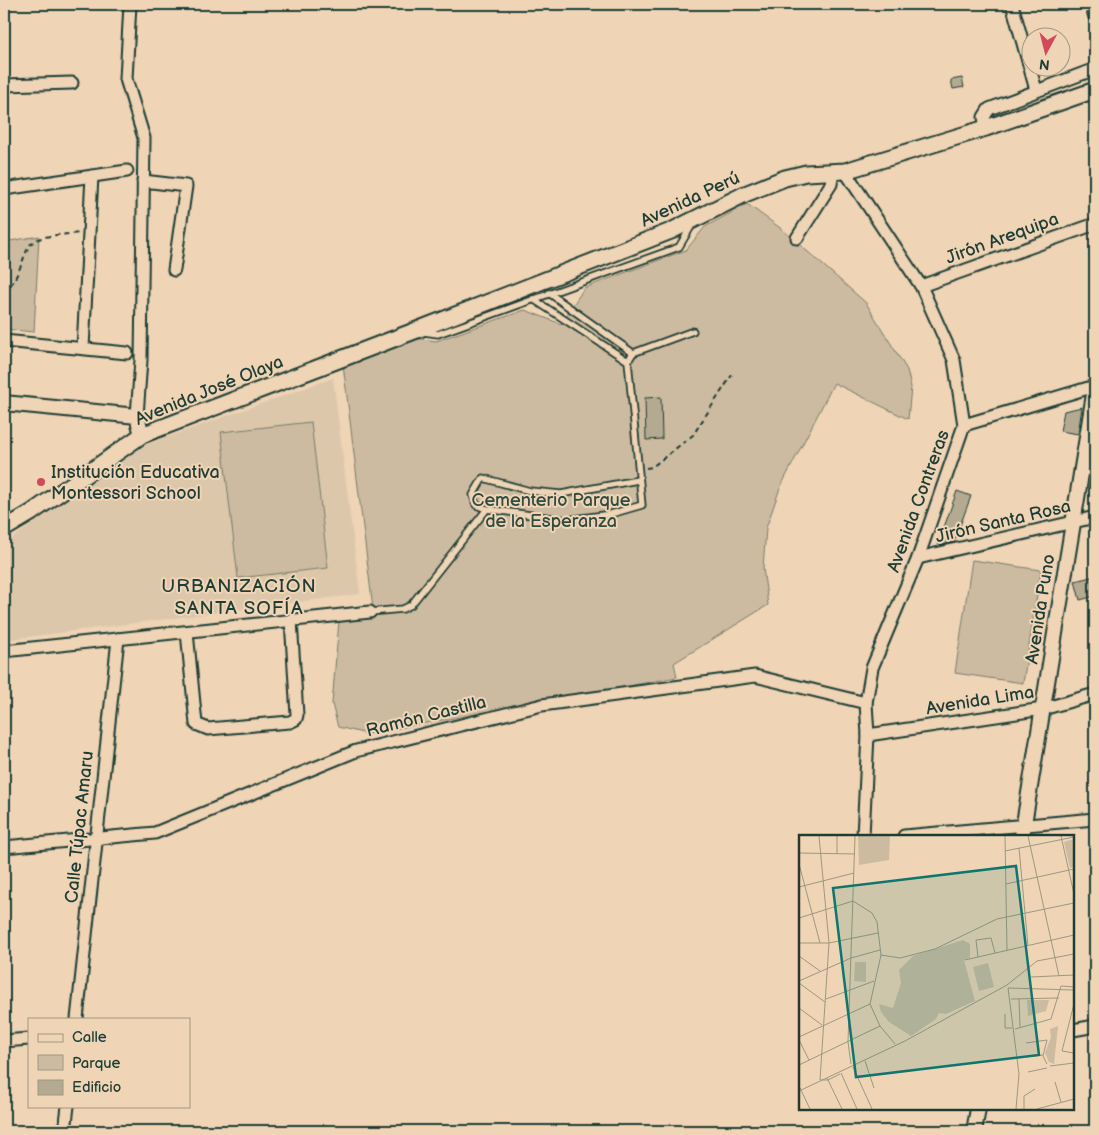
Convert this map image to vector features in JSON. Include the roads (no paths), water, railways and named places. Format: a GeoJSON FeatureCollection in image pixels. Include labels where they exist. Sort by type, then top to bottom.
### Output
{"type":"FeatureCollection","features":[{"type":"Feature","properties":{"kind":"main road","name":"Avenida Perú"},"geometry":{"type":"LineString","coordinates":[[417,330],[696,219],[785,178],[806,172],[839,171],[986,128],[1095,90]]}},
{"type":"Feature","properties":{"kind":"main road","name":"Avenida José Olaya"},"geometry":{"type":"LineString","coordinates":[[4,529],[142,434],[417,330]]}},
{"type":"Feature","properties":{"kind":"street"},"geometry":{"type":"LineString","coordinates":[[130,4],[126,79],[144,138],[140,360],[137,416],[142,434]]}},
{"type":"Feature","properties":{"kind":"street"},"geometry":{"type":"LineString","coordinates":[[1012,4],[1036,90]]}},
{"type":"Feature","properties":{"kind":"street"},"geometry":{"type":"LineString","coordinates":[[1091,4],[1095,17]]}},
{"type":"Feature","properties":{"kind":"street"},"geometry":{"type":"LineString","coordinates":[[986,128],[984,117],[989,109],[1095,69]]}},
{"type":"Feature","properties":{"kind":"street"},"geometry":{"type":"LineString","coordinates":[[4,85],[72,83]]}},
{"type":"Feature","properties":{"kind":"street"},"geometry":{"type":"LineString","coordinates":[[4,189],[127,170]]}},
{"type":"Feature","properties":{"kind":"street"},"geometry":{"type":"LineString","coordinates":[[797,238],[839,171]]}},
{"type":"Feature","properties":{"kind":"street","name":"Avenida Contreras"},"geometry":{"type":"LineString","coordinates":[[839,171],[921,286],[954,360],[964,425],[918,558],[872,668],[866,703],[868,735],[863,835]]}},
{"type":"Feature","properties":{"kind":"street"},"geometry":{"type":"LineString","coordinates":[[82,348],[92,176]]}},
{"type":"Feature","properties":{"kind":"street"},"geometry":{"type":"LineString","coordinates":[[143,180],[186,186],[174,270]]}},
{"type":"Feature","properties":{"kind":"street","name":"Jirón Arequipa"},"geometry":{"type":"LineString","coordinates":[[921,286],[1095,224]]}},
{"type":"Feature","properties":{"kind":"street"},"geometry":{"type":"LineString","coordinates":[[4,341],[127,353]]}},
{"type":"Feature","properties":{"kind":"street"},"geometry":{"type":"LineString","coordinates":[[964,425],[1095,387]]}},
{"type":"Feature","properties":{"kind":"street","name":"Avenida Puno"},"geometry":{"type":"LineString","coordinates":[[1023,831],[1095,387]]}},
{"type":"Feature","properties":{"kind":"street"},"geometry":{"type":"LineString","coordinates":[[4,403],[137,416]]}},
{"type":"Feature","properties":{"kind":"street","name":"Jirón Santa Rosa"},"geometry":{"type":"LineString","coordinates":[[918,558],[1095,518]]}},
{"type":"Feature","properties":{"kind":"street"},"geometry":{"type":"LineString","coordinates":[[4,651],[370,612]]}},
{"type":"Feature","properties":{"kind":"street"},"geometry":{"type":"LineString","coordinates":[[187,632],[196,724],[208,729],[290,722],[296,719],[297,715],[290,620]]}},
{"type":"Feature","properties":{"kind":"street","name":"Calle Túpac Amaru"},"geometry":{"type":"LineString","coordinates":[[77,1018],[95,838],[118,639]]}},
{"type":"Feature","properties":{"kind":"street","name":"Ramón Castilla"},"geometry":{"type":"LineString","coordinates":[[4,847],[155,833],[356,751],[542,705],[755,676],[866,703]]}},
{"type":"Feature","properties":{"kind":"street","name":"Avenida Lima"},"geometry":{"type":"LineString","coordinates":[[868,735],[1043,709],[1095,694]]}},
{"type":"Feature","properties":{"kind":"street"},"geometry":{"type":"LineString","coordinates":[[928,835],[1023,831],[1095,819]]}},
{"type":"Feature","properties":{"kind":"street"},"geometry":{"type":"LineString","coordinates":[[1074,1030],[1095,1026]]}},
{"type":"Feature","properties":{"kind":"street"},"geometry":{"type":"LineString","coordinates":[[4,1041],[28,1039]]}},
{"type":"Feature","properties":{"kind":"street"},"geometry":{"type":"LineString","coordinates":[[65,1131],[68,1108]]}},
{"type":"Feature","properties":{"kind":"street"},"geometry":{"type":"LineString","coordinates":[[974,1131],[978,1110]]}},
{"type":"Feature","properties":{"kind":"lane"},"geometry":{"type":"LineString","coordinates":[[417,330],[438,334],[679,247],[696,219]]}},
{"type":"Feature","properties":{"kind":"lane"},"geometry":{"type":"LineString","coordinates":[[549,293],[632,353]]}},
{"type":"Feature","properties":{"kind":"lane"},"geometry":{"type":"LineString","coordinates":[[533,299],[628,361]]}},
{"type":"Feature","properties":{"kind":"lane"},"geometry":{"type":"LineString","coordinates":[[638,480],[561,494],[530,491],[484,478],[473,495],[476,505],[487,509],[567,520],[612,514],[642,505],[638,480],[628,361],[632,353],[693,331]]}},
{"type":"Feature","properties":{"kind":"lane"},"geometry":{"type":"LineString","coordinates":[[370,612],[403,609],[411,605],[487,509]]}},
{"type":"Feature","properties":{"kind":"place","name":"Institución Educativa Montessori School"},"geometry":{"type":"Point","coordinates":[41,482]}},
{"type":"Feature","properties":{"kind":"district","name":"URBANIZACIÓN SANTA SOFÍA"},"geometry":{"type":"Point","coordinates":[239,596]}},
{"type":"Feature","properties":{"kind":"park label","name":"Cementerio Parque de la Esperanza"},"geometry":{"type":"Point","coordinates":[551,510]}}]}
